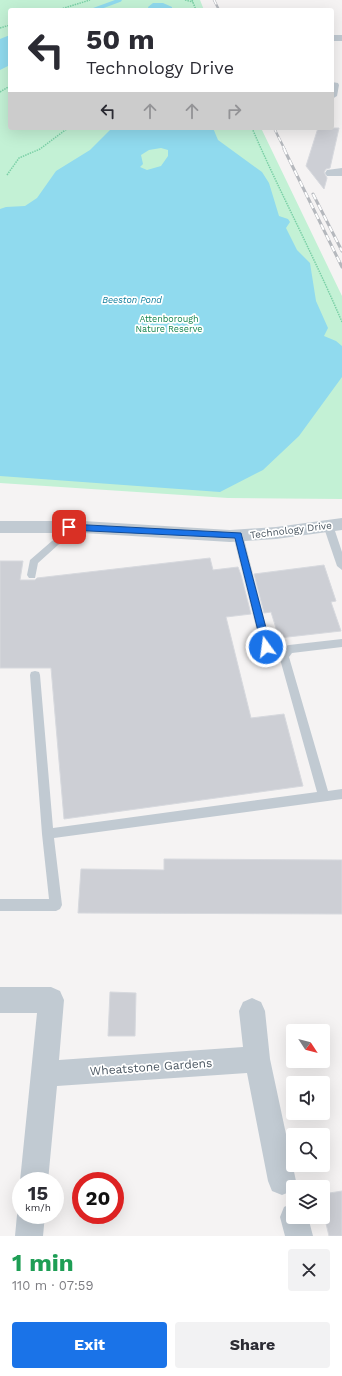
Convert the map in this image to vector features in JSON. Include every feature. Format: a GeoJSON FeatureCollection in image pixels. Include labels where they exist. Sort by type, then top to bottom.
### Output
{"type":"FeatureCollection","features":[{"type":"Feature","properties":{"kind":"street","name":"Technology Drive"},"geometry":{"type":"LineString","coordinates":[[0,527],[82,527],[180,534],[238,535],[276,533],[335,525]]}},
{"type":"Feature","properties":{"kind":"street"},"geometry":{"type":"LineString","coordinates":[[0,1000],[50,1000],[46,1074],[35,1172]]}},
{"type":"Feature","properties":{"kind":"street"},"geometry":{"type":"LineString","coordinates":[[252,1011],[257,1059],[282,1181]]}},
{"type":"Feature","properties":{"kind":"street","name":"Wheatstone Gardens"},"geometry":{"type":"LineString","coordinates":[[46,1074],[257,1059]]}},
{"type":"Feature","properties":{"kind":"street"},"geometry":{"type":"LineString","coordinates":[[29,1236],[30,1224]]}},
{"type":"Feature","properties":{"kind":"street"},"geometry":{"type":"LineString","coordinates":[[296,1224],[299,1236]]}},
{"type":"Feature","properties":{"kind":"lane"},"geometry":{"type":"LineString","coordinates":[[335,525],[342,566]]}},
{"type":"Feature","properties":{"kind":"lane"},"geometry":{"type":"LineString","coordinates":[[32,575],[33,562],[55,543],[82,527]]}},
{"type":"Feature","properties":{"kind":"lane"},"geometry":{"type":"LineString","coordinates":[[238,535],[266,647],[273,652],[284,656]]}},
{"type":"Feature","properties":{"kind":"lane"},"geometry":{"type":"LineString","coordinates":[[284,656],[289,650],[342,643]]}},
{"type":"Feature","properties":{"kind":"lane"},"geometry":{"type":"LineString","coordinates":[[284,656],[324,796]]}},
{"type":"Feature","properties":{"kind":"lane"},"geometry":{"type":"LineString","coordinates":[[0,905],[56,905],[48,834],[35,675]]}},
{"type":"Feature","properties":{"kind":"lane"},"geometry":{"type":"LineString","coordinates":[[48,834],[342,794]]}},
{"type":"Feature","properties":{"kind":"path"},"geometry":{"type":"LineString","coordinates":[[64,8],[90,0]]}},
{"type":"Feature","properties":{"kind":"path"},"geometry":{"type":"LineString","coordinates":[[185,0],[193,1]]}},
{"type":"Feature","properties":{"kind":"path"},"geometry":{"type":"LineString","coordinates":[[7,175],[19,158],[40,148],[65,130]]}},
{"type":"Feature","properties":{"kind":"path"},"geometry":{"type":"LineString","coordinates":[[253,130],[268,165],[319,268],[342,322]]}},
{"type":"Feature","properties":{"kind":"green space","name":"Beeston Pond"},"geometry":{"type":"Polygon","coordinates":[[[0,0],[200,0],[203,8],[8,8],[8,130],[262,130],[342,296],[342,499],[228,498],[0,483],[0,0]]]}},
{"type":"Feature","properties":{"kind":"water"},"geometry":{"type":"Polygon","coordinates":[[[153,3],[163,3],[172,8],[148,8],[153,3]]]}},
{"type":"Feature","properties":{"kind":"water"},"geometry":{"type":"Polygon","coordinates":[[[8,36],[8,66],[0,70],[0,39],[8,36]]]}},
{"type":"Feature","properties":{"kind":"water","name":"Beeston Pond"},"geometry":{"type":"Polygon","coordinates":[[[110,130],[214,130],[218,140],[262,172],[269,183],[279,216],[288,219],[290,222],[286,228],[297,250],[310,263],[316,301],[328,328],[324,336],[336,341],[342,346],[342,377],[299,436],[263,470],[220,492],[0,476],[0,209],[6,207],[25,206],[37,198],[56,171],[90,150],[110,130]],[[161,148],[149,150],[141,155],[143,164],[140,167],[147,170],[161,166],[168,156],[168,150],[161,148]]]}},
{"type":"Feature","properties":{"kind":"building"},"geometry":{"type":"Polygon","coordinates":[[[334,128],[339,128],[330,168],[326,169],[324,172],[327,178],[324,189],[306,166],[317,130],[334,130],[334,128]]]}},
{"type":"Feature","properties":{"kind":"building"},"geometry":{"type":"Polygon","coordinates":[[[210,558],[213,570],[238,567],[251,614],[226,617],[251,718],[284,714],[303,786],[64,819],[51,668],[0,668],[0,561],[23,561],[20,580],[35,580],[37,578],[210,558]]]}},
{"type":"Feature","properties":{"kind":"building"},"geometry":{"type":"Polygon","coordinates":[[[324,565],[336,601],[331,602],[341,631],[279,638],[271,612],[264,613],[254,574],[324,565]]]}},
{"type":"Feature","properties":{"kind":"building"},"geometry":{"type":"Polygon","coordinates":[[[164,859],[342,860],[342,914],[78,913],[81,869],[164,870],[164,859]]]}},
{"type":"Feature","properties":{"kind":"building"},"geometry":{"type":"Polygon","coordinates":[[[110,992],[136,993],[135,1036],[108,1036],[110,992]]]}},
{"type":"Feature","properties":{"kind":"building"},"geometry":{"type":"Polygon","coordinates":[[[342,1191],[342,1236],[329,1236],[326,1224],[330,1224],[330,1193],[342,1191]]]}},
{"type":"Feature","properties":{"kind":"waterway"},"geometry":{"type":"LineString","coordinates":[[98,8],[120,0]]}},
{"type":"Feature","properties":{"kind":"railway"},"geometry":{"type":"LineString","coordinates":[[214,0],[218,8]]}},
{"type":"Feature","properties":{"kind":"railway"},"geometry":{"type":"LineString","coordinates":[[275,130],[285,150]]}},
{"type":"Feature","properties":{"kind":"railway"},"geometry":{"type":"LineString","coordinates":[[284,149],[342,267]]}},
{"type":"Feature","properties":{"kind":"railway"},"geometry":{"type":"LineString","coordinates":[[313,194],[342,251]]}},
{"type":"Feature","properties":{"kind":"route"},"geometry":{"type":"LineString","coordinates":[[69,527],[230,536],[238,535],[266,647]]}},
{"type":"Feature","properties":{"kind":"park label","name":"Attenborough Nature Reserve"},"geometry":{"type":"Point","coordinates":[169,324]}}]}
